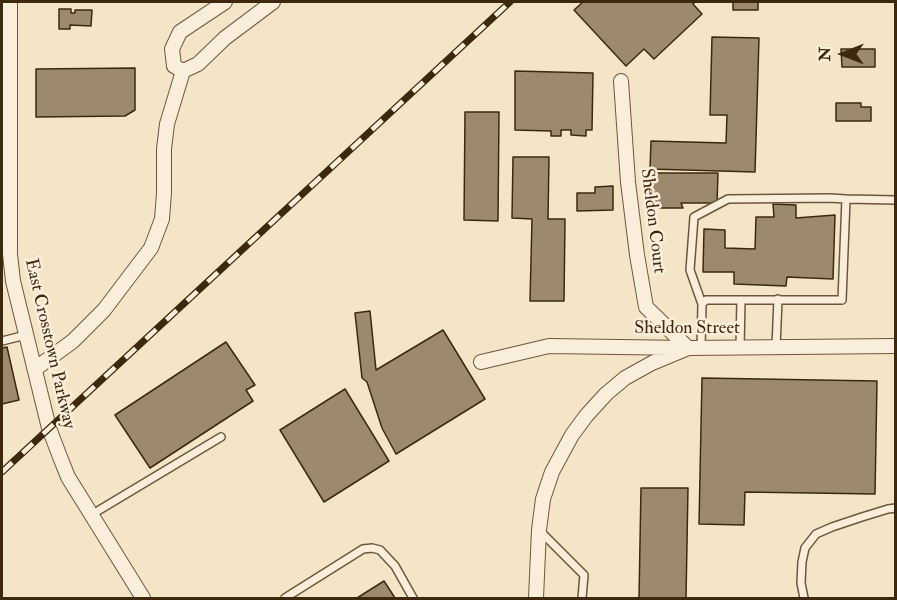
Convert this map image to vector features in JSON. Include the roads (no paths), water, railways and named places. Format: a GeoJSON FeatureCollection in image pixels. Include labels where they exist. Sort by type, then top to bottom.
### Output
{"type":"FeatureCollection","features":[{"type":"Feature","properties":{"kind":"street","name":"East Crosstown Parkway"},"geometry":{"type":"LineString","coordinates":[[10,2],[6,215],[13,280],[49,428],[68,477],[143,598]]}},
{"type":"Feature","properties":{"kind":"street"},"geometry":{"type":"LineString","coordinates":[[225,2],[180,32],[172,49],[174,66],[183,70],[198,64],[225,38],[273,2]]}},
{"type":"Feature","properties":{"kind":"street"},"geometry":{"type":"LineString","coordinates":[[35,369],[73,341],[104,310],[151,248],[162,219],[167,124],[183,70]]}},
{"type":"Feature","properties":{"kind":"street","name":"Sheldon Court"},"geometry":{"type":"LineString","coordinates":[[621,81],[628,182],[646,307],[695,348]]}},
{"type":"Feature","properties":{"kind":"street","name":"Sheldon Street"},"geometry":{"type":"LineString","coordinates":[[481,362],[549,346],[695,348],[896,346]]}},
{"type":"Feature","properties":{"kind":"street"},"geometry":{"type":"LineString","coordinates":[[536,598],[539,530],[543,500],[552,472],[572,435],[606,394],[625,378],[652,363],[695,348]]}},
{"type":"Feature","properties":{"kind":"lane"},"geometry":{"type":"LineString","coordinates":[[695,348],[702,304],[690,270],[693,217],[728,199],[896,200]]}},
{"type":"Feature","properties":{"kind":"lane"},"geometry":{"type":"LineString","coordinates":[[702,304],[706,300],[777,299],[836,302],[842,300],[846,199]]}},
{"type":"Feature","properties":{"kind":"lane"},"geometry":{"type":"LineString","coordinates":[[776,347],[777,299]]}},
{"type":"Feature","properties":{"kind":"lane"},"geometry":{"type":"LineString","coordinates":[[740,348],[741,300]]}},
{"type":"Feature","properties":{"kind":"lane"},"geometry":{"type":"LineString","coordinates":[[2,341],[26,335]]}},
{"type":"Feature","properties":{"kind":"lane"},"geometry":{"type":"LineString","coordinates":[[92,515],[221,437]]}},
{"type":"Feature","properties":{"kind":"lane"},"geometry":{"type":"LineString","coordinates":[[804,598],[801,583],[802,562],[805,548],[816,534],[862,517],[896,508]]}},
{"type":"Feature","properties":{"kind":"lane"},"geometry":{"type":"LineString","coordinates":[[539,530],[584,575],[582,598]]}},
{"type":"Feature","properties":{"kind":"lane"},"geometry":{"type":"LineString","coordinates":[[285,598],[363,549],[372,548],[380,550],[395,566],[413,598]]}},
{"type":"Feature","properties":{"kind":"railway"},"geometry":{"type":"LineString","coordinates":[[2,472],[510,2]]}}]}
